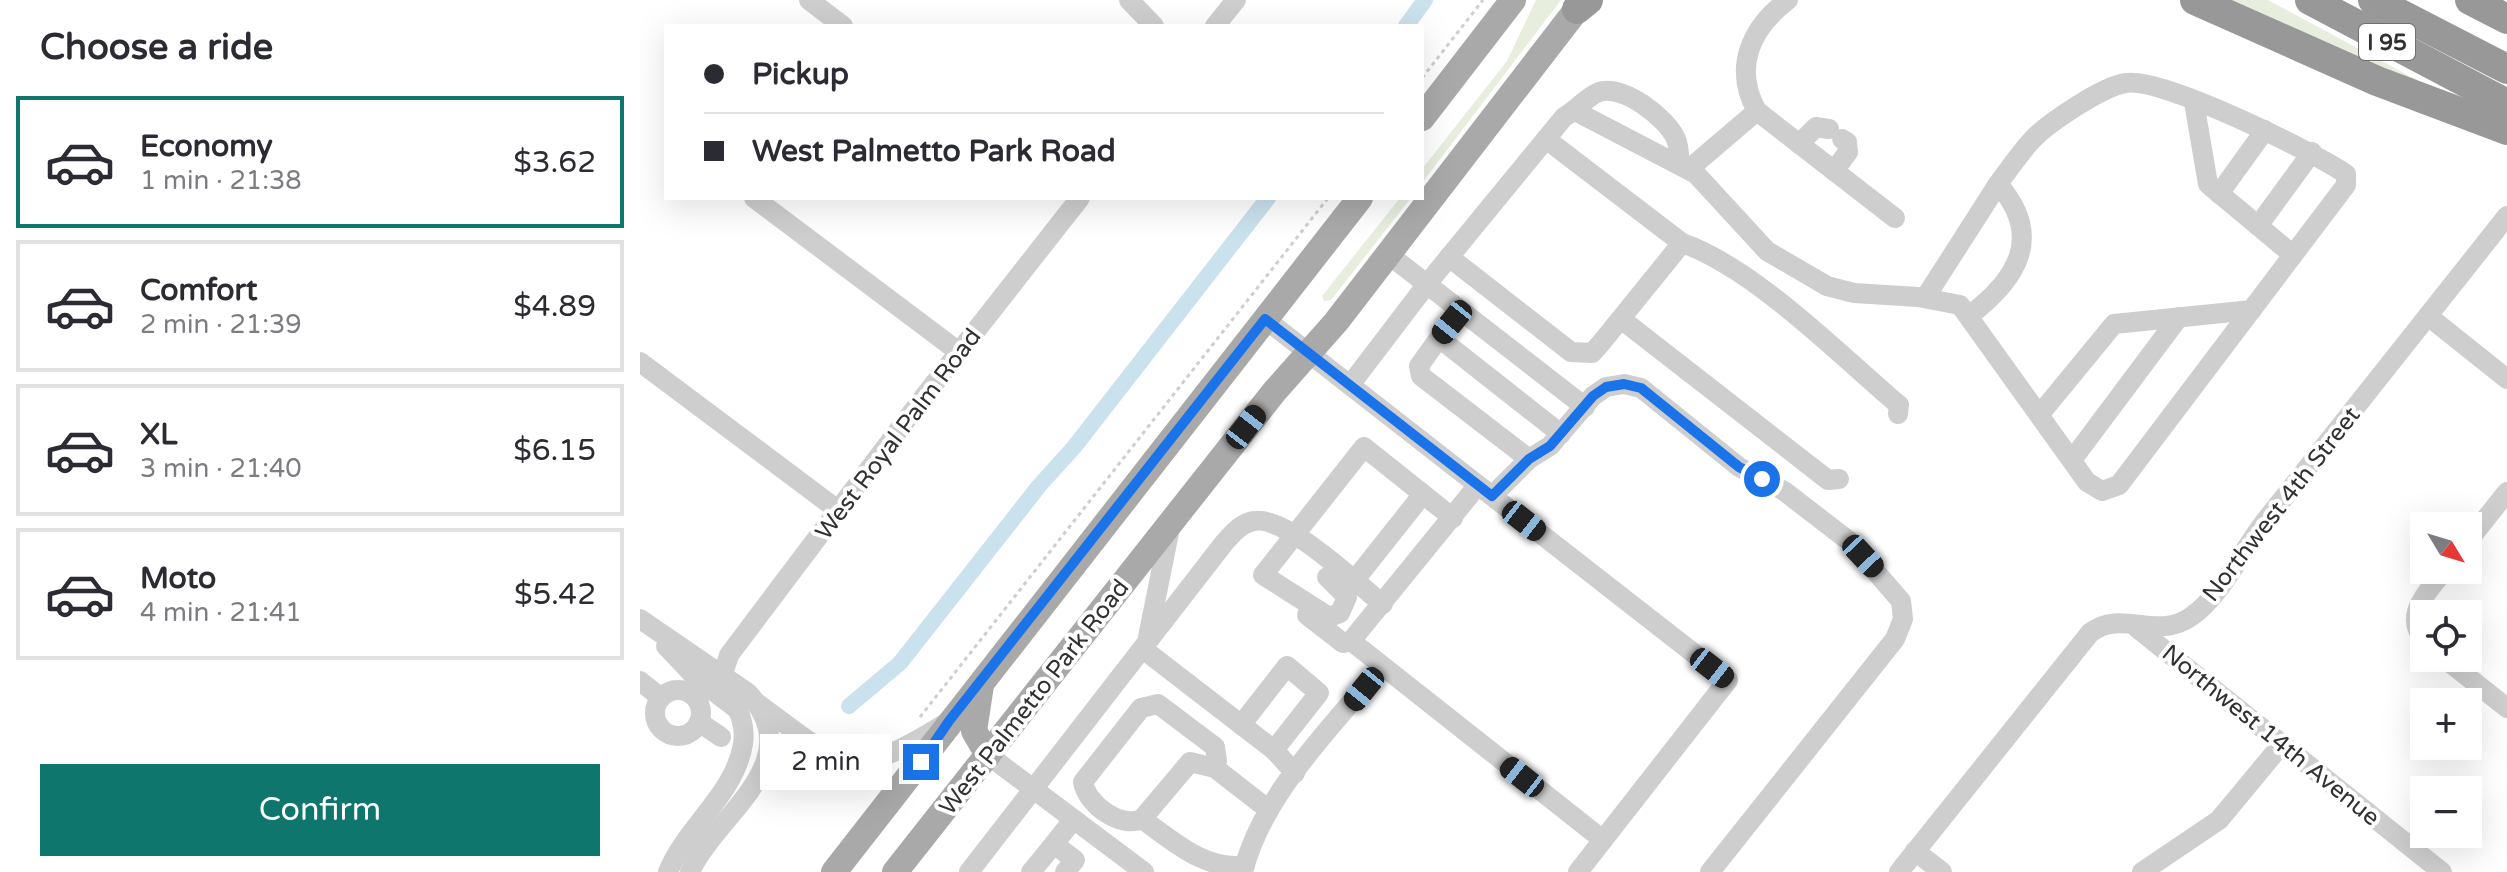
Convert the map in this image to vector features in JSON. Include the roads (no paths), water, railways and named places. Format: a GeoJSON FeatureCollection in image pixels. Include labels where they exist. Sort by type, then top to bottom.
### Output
{"type":"FeatureCollection","features":[{"type":"Feature","properties":{"kind":"highway"},"geometry":{"type":"LineString","coordinates":[[2195,0],[2377,81],[2507,130]]}},
{"type":"Feature","properties":{"kind":"highway","name":"I 95"},"geometry":{"type":"LineString","coordinates":[[2310,0],[2507,104]]}},
{"type":"Feature","properties":{"kind":"highway"},"geometry":{"type":"LineString","coordinates":[[2373,0],[2507,69]]}},
{"type":"Feature","properties":{"kind":"highway"},"geometry":{"type":"LineString","coordinates":[[2470,0],[2507,19]]}},
{"type":"Feature","properties":{"kind":"main road"},"geometry":{"type":"LineString","coordinates":[[1424,115],[1513,0]]}},
{"type":"Feature","properties":{"kind":"main road","name":"West Palmetto Park Road"},"geometry":{"type":"LineString","coordinates":[[895,872],[1388,254],[1583,3]]}},
{"type":"Feature","properties":{"kind":"main road","name":"West Palmetto Park Road"},"geometry":{"type":"LineString","coordinates":[[834,872],[1358,200]]}},
{"type":"Feature","properties":{"kind":"main road"},"geometry":{"type":"LineString","coordinates":[[983,678],[974,731],[988,755]]}},
{"type":"Feature","properties":{"kind":"street"},"geometry":{"type":"LineString","coordinates":[[809,0],[840,24]]}},
{"type":"Feature","properties":{"kind":"street"},"geometry":{"type":"LineString","coordinates":[[1129,0],[1152,24]]}},
{"type":"Feature","properties":{"kind":"street"},"geometry":{"type":"LineString","coordinates":[[1217,24],[1236,0]]}},
{"type":"Feature","properties":{"kind":"street"},"geometry":{"type":"LineString","coordinates":[[1788,0],[1759,31],[1744,63],[1747,94],[1757,111],[1895,218]]}},
{"type":"Feature","properties":{"kind":"street"},"geometry":{"type":"LineString","coordinates":[[1575,111],[1651,153],[1684,167],[1714,191],[1767,251],[1827,286],[1854,293],[1925,298],[1960,305],[2087,482],[2102,491],[2119,485],[2346,185],[2346,174],[2312,152],[2265,130],[2155,86],[2126,83],[2085,102],[2034,138],[1998,184],[1925,298]]}},
{"type":"Feature","properties":{"kind":"street"},"geometry":{"type":"LineString","coordinates":[[1350,385],[1427,284],[1564,117],[1590,97],[1603,91],[1629,98],[1664,123],[1676,140],[1684,167]]}},
{"type":"Feature","properties":{"kind":"street"},"geometry":{"type":"LineString","coordinates":[[2194,102],[2208,184],[2293,255]]}},
{"type":"Feature","properties":{"kind":"street"},"geometry":{"type":"LineString","coordinates":[[1684,167],[1757,111]]}},
{"type":"Feature","properties":{"kind":"street"},"geometry":{"type":"LineString","coordinates":[[1799,144],[1816,127],[1836,134],[1847,142],[1848,152],[1834,171]]}},
{"type":"Feature","properties":{"kind":"street"},"geometry":{"type":"LineString","coordinates":[[2219,194],[2265,130]]}},
{"type":"Feature","properties":{"kind":"street"},"geometry":{"type":"LineString","coordinates":[[1546,139],[1592,185],[1615,203],[1682,243],[1713,254],[1801,330],[1899,405],[1898,414]]}},
{"type":"Feature","properties":{"kind":"street"},"geometry":{"type":"LineString","coordinates":[[2258,226],[2312,152]]}},
{"type":"Feature","properties":{"kind":"street"},"geometry":{"type":"LineString","coordinates":[[1970,315],[1994,297],[2020,259],[2024,233],[2014,202],[1998,184]]}},
{"type":"Feature","properties":{"kind":"street"},"geometry":{"type":"LineString","coordinates":[[757,200],[959,352]]}},
{"type":"Feature","properties":{"kind":"street","name":"West Royal Palm Road"},"geometry":{"type":"LineString","coordinates":[[709,673],[839,511],[1072,201]]}},
{"type":"Feature","properties":{"kind":"street","name":"Northwest 4th Street"},"geometry":{"type":"LineString","coordinates":[[1899,872],[2090,633],[2102,624],[2117,620],[2137,628],[2180,623],[2201,607],[2507,216]]}},
{"type":"Feature","properties":{"kind":"street"},"geometry":{"type":"LineString","coordinates":[[1449,257],[1509,293],[1532,311],[1571,352],[1582,355],[1592,353],[1682,243]]}},
{"type":"Feature","properties":{"kind":"street"},"geometry":{"type":"LineString","coordinates":[[1388,254],[1585,407]]}},
{"type":"Feature","properties":{"kind":"street"},"geometry":{"type":"LineString","coordinates":[[2040,414],[2114,324],[2252,310]]}},
{"type":"Feature","properties":{"kind":"street"},"geometry":{"type":"LineString","coordinates":[[1461,311],[1419,366],[1421,376],[1529,459]]}},
{"type":"Feature","properties":{"kind":"street"},"geometry":{"type":"LineString","coordinates":[[2428,316],[2507,379]]}},
{"type":"Feature","properties":{"kind":"street"},"geometry":{"type":"LineString","coordinates":[[2072,460],[2179,317]]}},
{"type":"Feature","properties":{"kind":"street"},"geometry":{"type":"LineString","coordinates":[[1265,319],[1728,680],[1578,872]]}},
{"type":"Feature","properties":{"kind":"street"},"geometry":{"type":"LineString","coordinates":[[1621,319],[1741,407],[1828,480],[1839,479]]}},
{"type":"Feature","properties":{"kind":"street"},"geometry":{"type":"LineString","coordinates":[[1439,338],[1561,434]]}},
{"type":"Feature","properties":{"kind":"street"},"geometry":{"type":"LineString","coordinates":[[640,362],[839,511]]}},
{"type":"Feature","properties":{"kind":"street"},"geometry":{"type":"LineString","coordinates":[[1266,578],[1275,590],[1343,643],[1351,641],[1453,518],[1561,434],[1606,387],[1624,384],[1641,388],[1739,467],[1784,491],[1849,541],[1901,601],[1903,619],[1895,639],[1710,872]]}},
{"type":"Feature","properties":{"kind":"street"},"geometry":{"type":"LineString","coordinates":[[1266,578],[1290,540],[1364,447],[1453,518]]}},
{"type":"Feature","properties":{"kind":"street"},"geometry":{"type":"LineString","coordinates":[[2482,523],[2507,492]]}},
{"type":"Feature","properties":{"kind":"street"},"geometry":{"type":"LineString","coordinates":[[1354,581],[1423,494]]}},
{"type":"Feature","properties":{"kind":"street","name":"West Palmetto Park Road"},"geometry":{"type":"LineString","coordinates":[[972,871],[1144,647],[1172,521]]}},
{"type":"Feature","properties":{"kind":"street"},"geometry":{"type":"LineString","coordinates":[[1295,773],[1274,750],[1144,647],[1234,531],[1244,525],[1263,521],[1354,581],[1383,604]]}},
{"type":"Feature","properties":{"kind":"street"},"geometry":{"type":"LineString","coordinates":[[1266,578],[1280,584],[1322,616],[1334,616],[1346,604],[1345,591],[1290,540]]}},
{"type":"Feature","properties":{"kind":"street"},"geometry":{"type":"LineString","coordinates":[[2421,600],[2434,584]]}},
{"type":"Feature","properties":{"kind":"street"},"geometry":{"type":"LineString","coordinates":[[641,621],[748,707],[825,752],[848,760],[870,761],[887,757],[949,721]]}},
{"type":"Feature","properties":{"kind":"street","name":"Northwest 14th Avenue"},"geometry":{"type":"LineString","coordinates":[[2137,628],[2442,872]]}},
{"type":"Feature","properties":{"kind":"street"},"geometry":{"type":"LineString","coordinates":[[1351,641],[1603,840]]}},
{"type":"Feature","properties":{"kind":"street"},"geometry":{"type":"LineString","coordinates":[[1241,725],[1287,666],[1319,693],[1274,750]]}},
{"type":"Feature","properties":{"kind":"street"},"geometry":{"type":"LineString","coordinates":[[1269,810],[1157,715],[1145,717],[1094,785],[1099,794],[1128,814],[1142,819],[1209,868],[1244,868],[1251,841],[1269,810],[1381,667]]}},
{"type":"Feature","properties":{"kind":"street"},"geometry":{"type":"LineString","coordinates":[[2462,672],[2507,708]]}},
{"type":"Feature","properties":{"kind":"street"},"geometry":{"type":"LineString","coordinates":[[699,722],[681,735],[666,732],[660,727],[655,712],[661,698],[709,673]]}},
{"type":"Feature","properties":{"kind":"street"},"geometry":{"type":"LineString","coordinates":[[690,872],[763,769],[769,737],[748,707],[709,673]]}},
{"type":"Feature","properties":{"kind":"street"},"geometry":{"type":"LineString","coordinates":[[699,722],[699,702],[709,673]]}},
{"type":"Feature","properties":{"kind":"street"},"geometry":{"type":"LineString","coordinates":[[640,681],[661,698]]}},
{"type":"Feature","properties":{"kind":"street"},"geometry":{"type":"LineString","coordinates":[[668,866],[735,770],[748,707]]}},
{"type":"Feature","properties":{"kind":"street"},"geometry":{"type":"LineString","coordinates":[[699,722],[721,737]]}},
{"type":"Feature","properties":{"kind":"street"},"geometry":{"type":"LineString","coordinates":[[2142,872],[2219,820],[2282,744]]}},
{"type":"Feature","properties":{"kind":"street"},"geometry":{"type":"LineString","coordinates":[[988,755],[1135,869]]}},
{"type":"Feature","properties":{"kind":"street"},"geometry":{"type":"LineString","coordinates":[[1142,819],[1190,762],[1216,765]]}},
{"type":"Feature","properties":{"kind":"street"},"geometry":{"type":"LineString","coordinates":[[1072,868],[1043,860],[1073,820]]}},
{"type":"Feature","properties":{"kind":"street"},"geometry":{"type":"LineString","coordinates":[[1915,851],[1942,872]]}},
{"type":"Feature","properties":{"kind":"waterway"},"geometry":{"type":"LineString","coordinates":[[1407,24],[1425,0]]}},
{"type":"Feature","properties":{"kind":"waterway"},"geometry":{"type":"LineString","coordinates":[[849,706],[900,663],[1039,486],[1075,446],[1266,200]]}}]}
